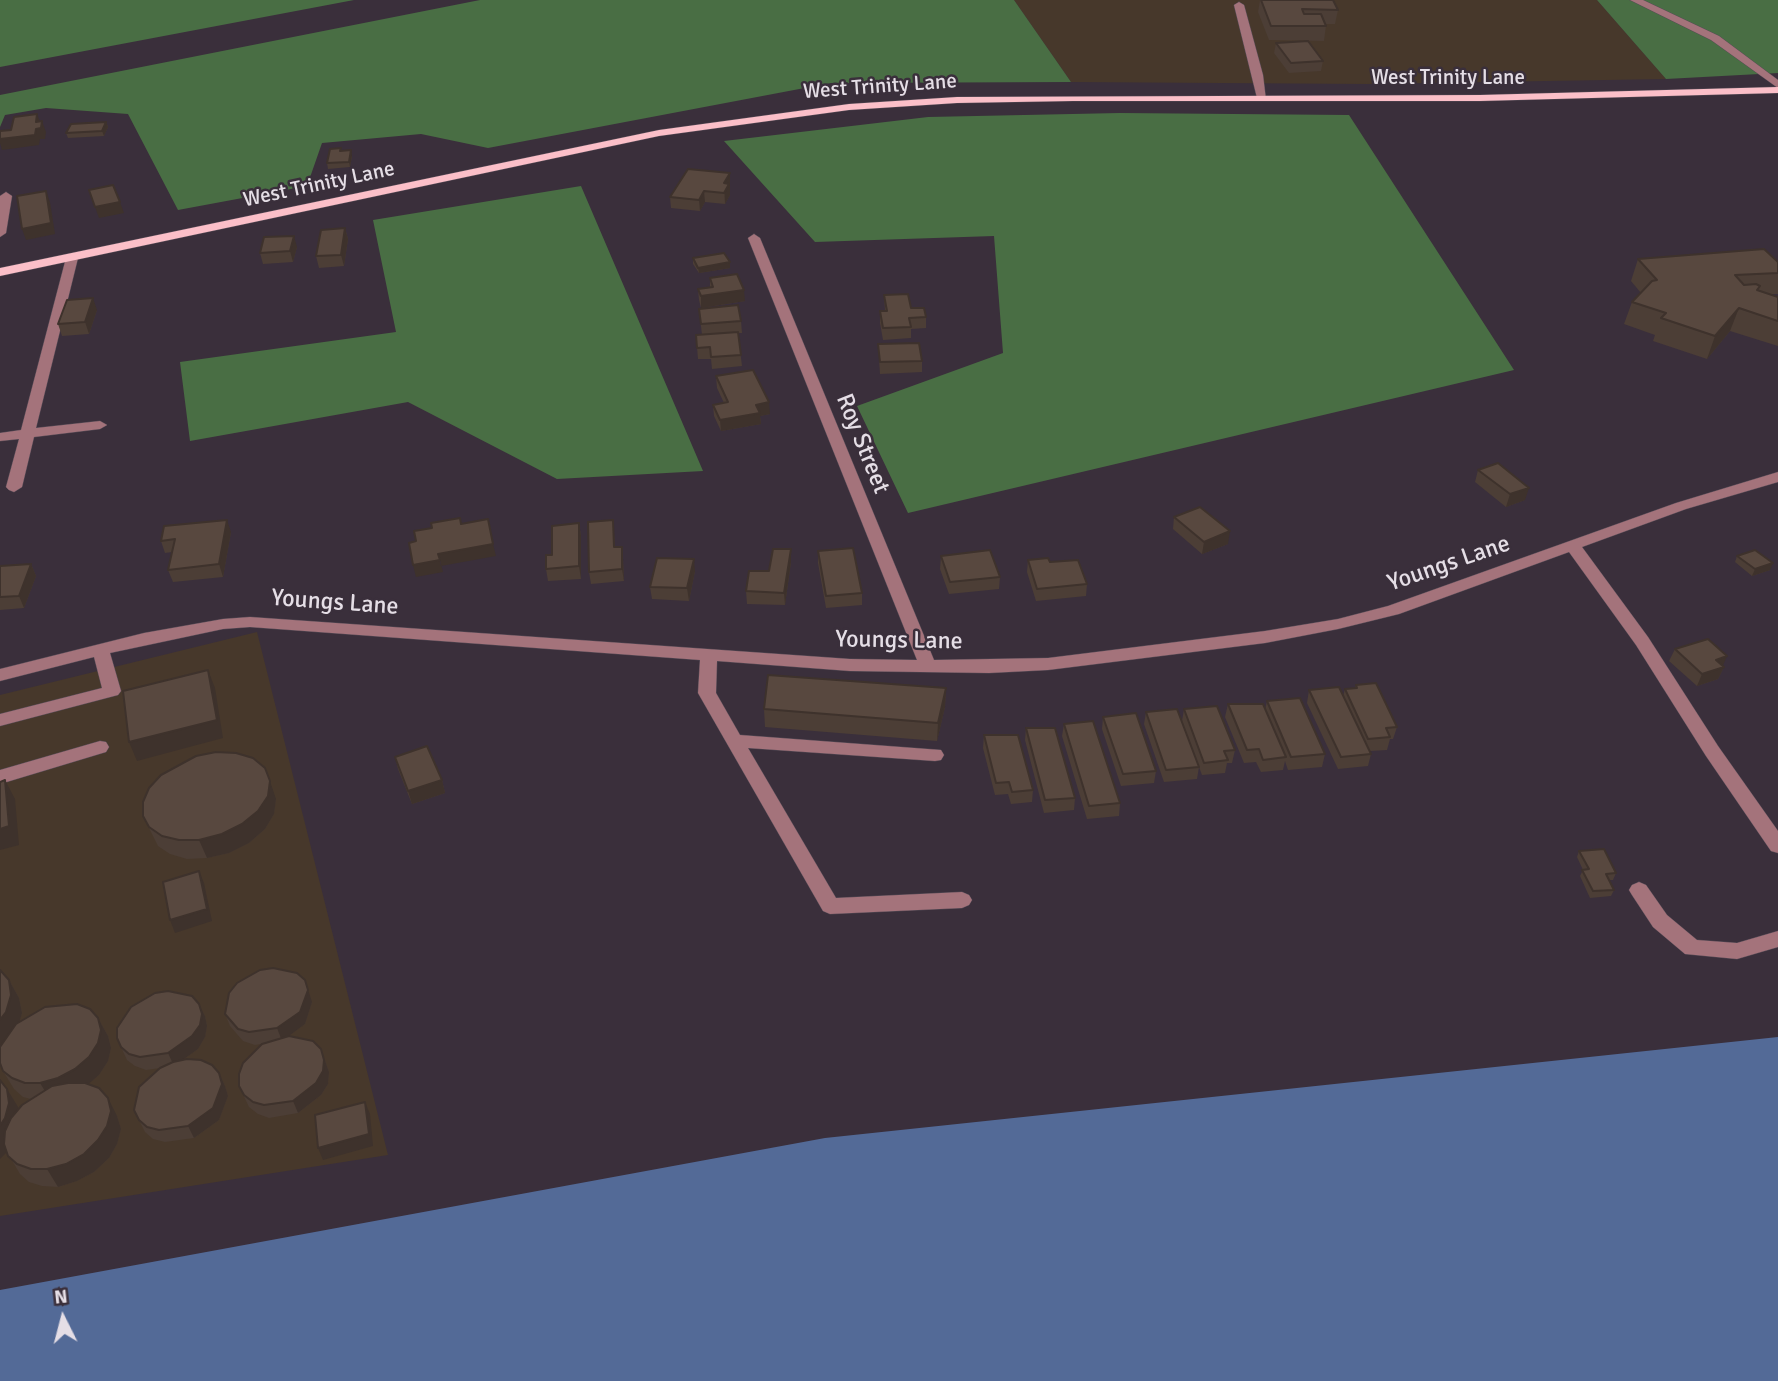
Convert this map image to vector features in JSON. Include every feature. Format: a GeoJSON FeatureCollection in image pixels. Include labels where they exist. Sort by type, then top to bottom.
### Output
{"type":"FeatureCollection","features":[{"type":"Feature","properties":{"kind":"main road","name":"West Trinity Lane"},"geometry":{"type":"LineString","coordinates":[[0,272],[659,132],[761,117],[957,100],[1480,98],[1778,88]]}},
{"type":"Feature","properties":{"kind":"street"},"geometry":{"type":"LineString","coordinates":[[1635,0],[1715,38],[1741,55],[1778,88]]}},
{"type":"Feature","properties":{"kind":"street"},"geometry":{"type":"LineString","coordinates":[[1239,5],[1262,98]]}},
{"type":"Feature","properties":{"kind":"street"},"geometry":{"type":"LineString","coordinates":[[0,233],[6,196]]}},
{"type":"Feature","properties":{"kind":"street","name":"Roy Street"},"geometry":{"type":"LineString","coordinates":[[754,238],[928,667]]}},
{"type":"Feature","properties":{"kind":"street"},"geometry":{"type":"LineString","coordinates":[[14,487],[72,258]]}},
{"type":"Feature","properties":{"kind":"street"},"geometry":{"type":"LineString","coordinates":[[0,437],[100,425]]}},
{"type":"Feature","properties":{"kind":"street","name":"Youngs Lane"},"geometry":{"type":"LineString","coordinates":[[0,675],[192,629],[250,622],[850,665],[928,667],[1048,664],[1265,637],[1338,624],[1406,606],[1681,506],[1778,477]]}},
{"type":"Feature","properties":{"kind":"street"},"geometry":{"type":"LineString","coordinates":[[1573,546],[1642,641],[1712,751],[1778,846]]}},
{"type":"Feature","properties":{"kind":"street"},"geometry":{"type":"LineString","coordinates":[[0,720],[113,691],[100,650]]}},
{"type":"Feature","properties":{"kind":"street"},"geometry":{"type":"LineString","coordinates":[[709,655],[707,693],[830,906],[962,900]]}},
{"type":"Feature","properties":{"kind":"street"},"geometry":{"type":"LineString","coordinates":[[735,741],[935,755]]}},
{"type":"Feature","properties":{"kind":"street"},"geometry":{"type":"LineString","coordinates":[[0,776],[100,747]]}},
{"type":"Feature","properties":{"kind":"street"},"geometry":{"type":"LineString","coordinates":[[1639,890],[1660,921],[1692,947],[1737,951],[1778,939]]}},
{"type":"Feature","properties":{"kind":"shaded area"},"geometry":{"type":"Polygon","coordinates":[[[1014,0],[1597,0],[1666,79],[1367,84],[1071,82],[1014,0]]]}},
{"type":"Feature","properties":{"kind":"shaded area"},"geometry":{"type":"Polygon","coordinates":[[[257,632],[388,1155],[0,1216],[0,695],[257,632]]]}},
{"type":"Feature","properties":{"kind":"green space"},"geometry":{"type":"Polygon","coordinates":[[[0,0],[354,0],[0,67],[0,0]]]}},
{"type":"Feature","properties":{"kind":"green space"},"geometry":{"type":"Polygon","coordinates":[[[480,0],[1014,0],[1071,82],[831,83],[488,148],[421,134],[322,143],[307,186],[178,210],[128,114],[46,108],[5,115],[0,127],[0,95],[480,0]]]}},
{"type":"Feature","properties":{"kind":"green space"},"geometry":{"type":"Polygon","coordinates":[[[1597,0],[1778,0],[1778,73],[1666,79],[1597,0]]]}},
{"type":"Feature","properties":{"kind":"green space"},"geometry":{"type":"Polygon","coordinates":[[[1120,113],[1349,115],[1514,370],[908,513],[857,406],[1003,353],[994,236],[815,242],[724,141],[928,117],[1120,113]]]}},
{"type":"Feature","properties":{"kind":"green space"},"geometry":{"type":"Polygon","coordinates":[[[581,186],[703,471],[557,479],[408,402],[190,441],[180,362],[396,332],[373,220],[581,186]]]}},
{"type":"Feature","properties":{"kind":"water"},"geometry":{"type":"Polygon","coordinates":[[[1778,1037],[1778,1381],[0,1381],[0,1290],[825,1138],[1778,1037]]]}},
{"type":"Feature","properties":{"kind":"building"},"geometry":{"type":"Polygon","coordinates":[[[1261,0],[1333,0],[1338,10],[1302,9],[1304,14],[1321,14],[1326,26],[1271,26],[1261,0]]]}},
{"type":"Feature","properties":{"kind":"building"},"geometry":{"type":"Polygon","coordinates":[[[1308,41],[1323,61],[1291,63],[1276,43],[1308,41]]]}},
{"type":"Feature","properties":{"kind":"building"},"geometry":{"type":"Polygon","coordinates":[[[37,114],[36,122],[42,121],[41,128],[36,129],[35,135],[0,139],[0,131],[11,130],[14,117],[37,114]]]}},
{"type":"Feature","properties":{"kind":"building"},"geometry":{"type":"Polygon","coordinates":[[[106,122],[102,131],[66,133],[71,124],[106,122]]]}},
{"type":"Feature","properties":{"kind":"building"},"geometry":{"type":"Polygon","coordinates":[[[341,148],[340,151],[351,150],[349,162],[327,163],[330,149],[341,148]]]}},
{"type":"Feature","properties":{"kind":"building"},"geometry":{"type":"Polygon","coordinates":[[[688,169],[730,173],[724,183],[729,184],[724,193],[704,191],[699,200],[670,197],[688,169]]]}},
{"type":"Feature","properties":{"kind":"building"},"geometry":{"type":"Polygon","coordinates":[[[113,185],[120,202],[95,207],[89,190],[113,185]]]}},
{"type":"Feature","properties":{"kind":"building"},"geometry":{"type":"Polygon","coordinates":[[[46,191],[51,223],[22,229],[17,196],[46,191]]]}},
{"type":"Feature","properties":{"kind":"building"},"geometry":{"type":"Polygon","coordinates":[[[345,228],[341,255],[316,256],[321,230],[345,228]]]}},
{"type":"Feature","properties":{"kind":"building"},"geometry":{"type":"Polygon","coordinates":[[[294,236],[290,251],[260,253],[264,237],[294,236]]]}},
{"type":"Feature","properties":{"kind":"building"},"geometry":{"type":"Polygon","coordinates":[[[1764,249],[1778,262],[1778,273],[1735,275],[1744,285],[1756,284],[1760,286],[1757,290],[1778,297],[1778,321],[1739,308],[1715,336],[1661,318],[1666,313],[1632,302],[1652,281],[1657,280],[1638,259],[1764,249]]]}},
{"type":"Feature","properties":{"kind":"building"},"geometry":{"type":"Polygon","coordinates":[[[724,253],[730,262],[698,268],[693,258],[724,253]]]}},
{"type":"Feature","properties":{"kind":"building"},"geometry":{"type":"Polygon","coordinates":[[[737,274],[744,290],[701,296],[698,289],[713,287],[710,278],[737,274]]]}},
{"type":"Feature","properties":{"kind":"building"},"geometry":{"type":"Polygon","coordinates":[[[908,294],[911,308],[924,308],[926,317],[909,318],[911,327],[883,328],[880,311],[887,311],[884,295],[908,294]]]}},
{"type":"Feature","properties":{"kind":"building"},"geometry":{"type":"Polygon","coordinates":[[[93,298],[85,322],[58,324],[67,300],[93,298]]]}},
{"type":"Feature","properties":{"kind":"building"},"geometry":{"type":"Polygon","coordinates":[[[738,305],[741,321],[701,324],[699,309],[738,305]]]}},
{"type":"Feature","properties":{"kind":"building"},"geometry":{"type":"Polygon","coordinates":[[[738,332],[741,355],[711,357],[710,347],[697,348],[696,335],[738,332]]]}},
{"type":"Feature","properties":{"kind":"building"},"geometry":{"type":"Polygon","coordinates":[[[919,343],[922,361],[880,362],[878,344],[919,343]]]}},
{"type":"Feature","properties":{"kind":"building"},"geometry":{"type":"Polygon","coordinates":[[[753,370],[769,402],[756,405],[760,413],[720,420],[713,405],[728,402],[716,376],[753,370]]]}},
{"type":"Feature","properties":{"kind":"building"},"geometry":{"type":"Polygon","coordinates":[[[1498,463],[1529,488],[1510,494],[1478,470],[1498,463]]]}},
{"type":"Feature","properties":{"kind":"building"},"geometry":{"type":"Polygon","coordinates":[[[1200,507],[1230,531],[1204,542],[1174,517],[1200,507]]]}},
{"type":"Feature","properties":{"kind":"building"},"geometry":{"type":"Polygon","coordinates":[[[460,518],[461,524],[488,519],[493,544],[438,554],[440,560],[413,565],[409,543],[416,541],[414,531],[432,528],[431,523],[460,518]]]}},
{"type":"Feature","properties":{"kind":"building"},"geometry":{"type":"Polygon","coordinates":[[[227,520],[219,564],[168,570],[175,539],[161,541],[164,526],[227,520]]]}},
{"type":"Feature","properties":{"kind":"building"},"geometry":{"type":"Polygon","coordinates":[[[613,520],[614,547],[622,547],[622,569],[589,572],[588,522],[613,520]]]}},
{"type":"Feature","properties":{"kind":"building"},"geometry":{"type":"Polygon","coordinates":[[[579,523],[579,566],[546,569],[546,555],[552,555],[552,526],[579,523]]]}},
{"type":"Feature","properties":{"kind":"building"},"geometry":{"type":"Polygon","coordinates":[[[853,548],[862,593],[826,596],[818,551],[853,548]]]}},
{"type":"Feature","properties":{"kind":"building"},"geometry":{"type":"Polygon","coordinates":[[[773,549],[791,549],[784,593],[746,591],[749,571],[769,571],[773,549]]]}},
{"type":"Feature","properties":{"kind":"building"},"geometry":{"type":"Polygon","coordinates":[[[990,550],[1000,577],[950,582],[941,556],[990,550]]]}},
{"type":"Feature","properties":{"kind":"building"},"geometry":{"type":"Polygon","coordinates":[[[1755,550],[1773,563],[1755,569],[1737,556],[1755,550]]]}},
{"type":"Feature","properties":{"kind":"building"},"geometry":{"type":"Polygon","coordinates":[[[657,558],[694,559],[687,588],[650,587],[657,558]]]}},
{"type":"Feature","properties":{"kind":"building"},"geometry":{"type":"Polygon","coordinates":[[[1048,558],[1050,562],[1078,560],[1087,584],[1037,589],[1028,560],[1048,558]]]}},
{"type":"Feature","properties":{"kind":"building"},"geometry":{"type":"Polygon","coordinates":[[[31,564],[19,596],[0,597],[0,566],[31,564]]]}},
{"type":"Feature","properties":{"kind":"building"},"geometry":{"type":"Polygon","coordinates":[[[1708,639],[1727,656],[1716,660],[1724,667],[1702,674],[1675,649],[1708,639]]]}},
{"type":"Feature","properties":{"kind":"building"},"geometry":{"type":"Polygon","coordinates":[[[208,670],[217,720],[129,742],[123,691],[208,670]]]}},
{"type":"Feature","properties":{"kind":"building"},"geometry":{"type":"Polygon","coordinates":[[[768,675],[946,688],[938,723],[764,709],[768,675]]]}},
{"type":"Feature","properties":{"kind":"building"},"geometry":{"type":"Polygon","coordinates":[[[1376,683],[1397,727],[1386,728],[1390,737],[1368,739],[1345,689],[1376,683]]]}},
{"type":"Feature","properties":{"kind":"building"},"geometry":{"type":"Polygon","coordinates":[[[1339,687],[1371,754],[1341,757],[1309,690],[1339,687]]]}},
{"type":"Feature","properties":{"kind":"building"},"geometry":{"type":"Polygon","coordinates":[[[1300,698],[1325,754],[1291,757],[1267,701],[1300,698]]]}},
{"type":"Feature","properties":{"kind":"building"},"geometry":{"type":"Polygon","coordinates":[[[1228,704],[1263,704],[1286,757],[1263,760],[1259,749],[1247,750],[1228,704]]]}},
{"type":"Feature","properties":{"kind":"building"},"geometry":{"type":"Polygon","coordinates":[[[1217,706],[1235,750],[1224,751],[1228,760],[1204,763],[1184,709],[1217,706]]]}},
{"type":"Feature","properties":{"kind":"building"},"geometry":{"type":"Polygon","coordinates":[[[1177,709],[1199,767],[1166,770],[1146,712],[1177,709]]]}},
{"type":"Feature","properties":{"kind":"building"},"geometry":{"type":"Polygon","coordinates":[[[1136,713],[1156,771],[1123,774],[1103,717],[1136,713]]]}},
{"type":"Feature","properties":{"kind":"building"},"geometry":{"type":"Polygon","coordinates":[[[1093,721],[1120,803],[1089,806],[1064,724],[1093,721]]]}},
{"type":"Feature","properties":{"kind":"building"},"geometry":{"type":"Polygon","coordinates":[[[1026,728],[1055,728],[1075,798],[1045,800],[1026,728]]]}},
{"type":"Feature","properties":{"kind":"building"},"geometry":{"type":"Polygon","coordinates":[[[984,735],[1018,735],[1033,790],[1012,792],[1009,782],[996,783],[984,735]]]}},
{"type":"Feature","properties":{"kind":"building"},"geometry":{"type":"Polygon","coordinates":[[[427,746],[442,780],[408,791],[395,757],[427,746]]]}},
{"type":"Feature","properties":{"kind":"building"},"geometry":{"type":"Polygon","coordinates":[[[216,752],[236,753],[253,758],[265,768],[270,781],[268,796],[258,811],[242,824],[222,834],[199,840],[179,840],[162,836],[149,827],[143,816],[143,802],[149,788],[161,775],[196,756],[216,752]]]}},
{"type":"Feature","properties":{"kind":"building"},"geometry":{"type":"Polygon","coordinates":[[[5,780],[9,826],[0,829],[0,782],[5,780]]]}},
{"type":"Feature","properties":{"kind":"building"},"geometry":{"type":"Polygon","coordinates":[[[1604,849],[1616,873],[1606,874],[1614,890],[1593,891],[1582,870],[1589,869],[1579,851],[1604,849]]]}},
{"type":"Feature","properties":{"kind":"building"},"geometry":{"type":"Polygon","coordinates":[[[199,871],[207,909],[170,920],[163,882],[199,871]]]}},
{"type":"Feature","properties":{"kind":"building"},"geometry":{"type":"Polygon","coordinates":[[[273,968],[297,973],[305,980],[308,990],[300,1012],[277,1028],[249,1032],[238,1029],[225,1014],[229,993],[237,983],[260,970],[273,968]]]}},
{"type":"Feature","properties":{"kind":"building"},"geometry":{"type":"Polygon","coordinates":[[[0,970],[9,980],[11,995],[6,1012],[0,1020],[0,970]]]}},
{"type":"Feature","properties":{"kind":"building"},"geometry":{"type":"Polygon","coordinates":[[[168,991],[192,996],[199,1004],[202,1014],[200,1025],[192,1036],[168,1053],[140,1057],[129,1054],[121,1047],[117,1028],[131,1007],[155,993],[168,991]]]}},
{"type":"Feature","properties":{"kind":"building"},"geometry":{"type":"Polygon","coordinates":[[[77,1004],[90,1009],[98,1018],[101,1030],[98,1043],[89,1057],[75,1069],[40,1083],[25,1083],[3,1071],[0,1047],[16,1024],[45,1007],[77,1004]]]}},
{"type":"Feature","properties":{"kind":"building"},"geometry":{"type":"Polygon","coordinates":[[[289,1036],[313,1041],[321,1049],[323,1071],[316,1083],[293,1101],[264,1105],[253,1102],[244,1095],[239,1086],[243,1063],[262,1044],[289,1036]]]}},
{"type":"Feature","properties":{"kind":"building"},"geometry":{"type":"Polygon","coordinates":[[[187,1059],[201,1060],[212,1065],[219,1073],[222,1084],[213,1108],[188,1126],[159,1130],[147,1127],[139,1120],[134,1110],[139,1087],[160,1068],[187,1059]]]}},
{"type":"Feature","properties":{"kind":"building"},"geometry":{"type":"Polygon","coordinates":[[[0,1080],[7,1089],[9,1103],[0,1126],[0,1080]]]}},
{"type":"Feature","properties":{"kind":"building"},"geometry":{"type":"Polygon","coordinates":[[[85,1083],[99,1088],[108,1098],[111,1111],[107,1126],[84,1154],[66,1164],[47,1169],[31,1169],[17,1164],[8,1156],[4,1144],[5,1131],[11,1118],[22,1105],[52,1086],[85,1083]]]}},
{"type":"Feature","properties":{"kind":"building"},"geometry":{"type":"Polygon","coordinates":[[[365,1102],[369,1134],[318,1148],[315,1115],[365,1102]]]}}]}
